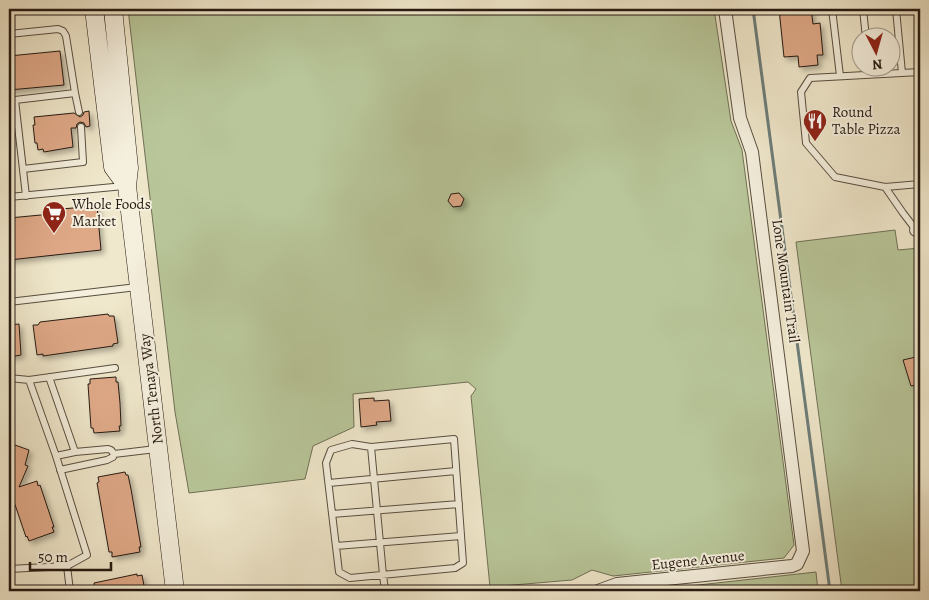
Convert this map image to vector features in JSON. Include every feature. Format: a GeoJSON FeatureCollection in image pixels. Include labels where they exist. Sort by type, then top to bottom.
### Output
{"type":"FeatureCollection","features":[{"type":"Feature","properties":{"kind":"main road","name":"North Tenaya Way"},"geometry":{"type":"LineString","coordinates":[[94,9],[113,167],[126,186]]}},
{"type":"Feature","properties":{"kind":"main road","name":"North Tenaya Way"},"geometry":{"type":"LineString","coordinates":[[113,9],[129,168],[126,186],[176,591]]}},
{"type":"Feature","properties":{"kind":"street","name":"Lone Mountain Trail"},"geometry":{"type":"LineString","coordinates":[[725,9],[740,118],[750,145],[755,176],[803,545],[803,552],[799,560]]}},
{"type":"Feature","properties":{"kind":"street","name":"Eugene Avenue"},"geometry":{"type":"LineString","coordinates":[[598,591],[617,584],[784,568],[792,566],[799,560]]}},
{"type":"Feature","properties":{"kind":"lane"},"geometry":{"type":"LineString","coordinates":[[832,9],[840,76]]}},
{"type":"Feature","properties":{"kind":"lane"},"geometry":{"type":"LineString","coordinates":[[863,9],[865,28]]}},
{"type":"Feature","properties":{"kind":"lane"},"geometry":{"type":"LineString","coordinates":[[896,9],[898,28]]}},
{"type":"Feature","properties":{"kind":"lane"},"geometry":{"type":"LineString","coordinates":[[9,34],[62,31],[66,36],[78,112]]}},
{"type":"Feature","properties":{"kind":"lane"},"geometry":{"type":"LineString","coordinates":[[902,72],[920,72]]}},
{"type":"Feature","properties":{"kind":"lane"},"geometry":{"type":"LineString","coordinates":[[852,74],[810,78],[801,92],[806,143],[835,177],[885,187],[920,184]]}},
{"type":"Feature","properties":{"kind":"lane"},"geometry":{"type":"LineString","coordinates":[[26,196],[12,100],[75,93]]}},
{"type":"Feature","properties":{"kind":"lane"},"geometry":{"type":"LineString","coordinates":[[23,169],[83,162],[81,127]]}},
{"type":"Feature","properties":{"kind":"lane"},"geometry":{"type":"LineString","coordinates":[[9,197],[126,186]]}},
{"type":"Feature","properties":{"kind":"lane"},"geometry":{"type":"LineString","coordinates":[[885,187],[918,230]]}},
{"type":"Feature","properties":{"kind":"lane"},"geometry":{"type":"LineString","coordinates":[[9,302],[139,287]]}},
{"type":"Feature","properties":{"kind":"lane"},"geometry":{"type":"LineString","coordinates":[[9,378],[29,380],[115,368]]}},
{"type":"Feature","properties":{"kind":"lane"},"geometry":{"type":"LineString","coordinates":[[49,377],[75,452]]}},
{"type":"Feature","properties":{"kind":"lane"},"geometry":{"type":"LineString","coordinates":[[9,569],[68,566],[87,555],[56,456],[29,380]]}},
{"type":"Feature","properties":{"kind":"lane"},"geometry":{"type":"LineString","coordinates":[[454,439],[456,471],[463,563],[455,568],[350,578],[340,572],[326,463],[331,450],[352,444],[371,447],[454,439]]}},
{"type":"Feature","properties":{"kind":"lane"},"geometry":{"type":"LineString","coordinates":[[371,447],[385,591]]}},
{"type":"Feature","properties":{"kind":"lane"},"geometry":{"type":"LineString","coordinates":[[114,454],[158,448]]}},
{"type":"Feature","properties":{"kind":"lane"},"geometry":{"type":"LineString","coordinates":[[56,456],[97,450],[111,450],[114,454]]}},
{"type":"Feature","properties":{"kind":"lane"},"geometry":{"type":"LineString","coordinates":[[97,450],[98,462]]}},
{"type":"Feature","properties":{"kind":"lane"},"geometry":{"type":"LineString","coordinates":[[60,470],[111,459],[114,454]]}},
{"type":"Feature","properties":{"kind":"lane"},"geometry":{"type":"LineString","coordinates":[[329,483],[456,471]]}},
{"type":"Feature","properties":{"kind":"lane"},"geometry":{"type":"LineString","coordinates":[[332,514],[459,504]]}},
{"type":"Feature","properties":{"kind":"lane"},"geometry":{"type":"LineString","coordinates":[[336,546],[461,536]]}},
{"type":"Feature","properties":{"kind":"lane"},"geometry":{"type":"LineString","coordinates":[[68,566],[70,591]]}},
{"type":"Feature","properties":{"kind":"green space"},"geometry":{"type":"Polygon","coordinates":[[[128,9],[714,9],[731,121],[742,150],[794,545],[784,558],[613,576],[592,570],[572,580],[490,587],[471,396],[476,389],[468,382],[353,394],[354,427],[313,446],[305,479],[189,493],[175,412],[128,9]]]}},
{"type":"Feature","properties":{"kind":"green space"},"geometry":{"type":"Polygon","coordinates":[[[895,230],[898,250],[920,248],[920,591],[842,591],[796,242],[895,230]]]}},
{"type":"Feature","properties":{"kind":"green space"},"geometry":{"type":"Polygon","coordinates":[[[816,572],[818,591],[644,591],[816,572]]]}},
{"type":"Feature","properties":{"kind":"building"},"geometry":{"type":"Polygon","coordinates":[[[779,9],[811,9],[813,24],[820,23],[823,55],[817,55],[818,65],[799,67],[798,56],[784,57],[779,9]]]}},
{"type":"Feature","properties":{"kind":"building"},"geometry":{"type":"Polygon","coordinates":[[[60,51],[64,85],[9,90],[9,56],[60,51]]]}},
{"type":"Feature","properties":{"kind":"building"},"geometry":{"type":"Polygon","coordinates":[[[89,111],[90,126],[86,127],[84,123],[80,122],[76,128],[71,128],[73,147],[44,152],[43,149],[38,150],[37,143],[35,143],[34,117],[74,113],[80,117],[84,112],[89,111]]]}},
{"type":"Feature","properties":{"kind":"building"},"geometry":{"type":"Polygon","coordinates":[[[459,193],[464,199],[461,206],[453,207],[448,201],[451,194],[459,193]]]}},
{"type":"Feature","properties":{"kind":"building","name":"Whole Foods Market"},"geometry":{"type":"Polygon","coordinates":[[[97,206],[101,250],[9,260],[9,218],[62,213],[61,209],[97,206]]]}},
{"type":"Feature","properties":{"kind":"building"},"geometry":{"type":"Polygon","coordinates":[[[108,314],[109,316],[114,316],[118,343],[113,344],[113,346],[43,356],[43,354],[37,355],[33,325],[38,325],[40,322],[108,314]]]}},
{"type":"Feature","properties":{"kind":"building"},"geometry":{"type":"Polygon","coordinates":[[[19,324],[21,355],[9,357],[9,325],[19,324]]]}},
{"type":"Feature","properties":{"kind":"building"},"geometry":{"type":"Polygon","coordinates":[[[920,356],[920,384],[911,386],[903,360],[920,356]]]}},
{"type":"Feature","properties":{"kind":"building"},"geometry":{"type":"Polygon","coordinates":[[[116,377],[120,403],[120,431],[94,433],[93,428],[91,428],[88,384],[90,384],[90,379],[116,377]]]}},
{"type":"Feature","properties":{"kind":"building"},"geometry":{"type":"Polygon","coordinates":[[[374,398],[374,401],[389,400],[391,421],[376,422],[377,425],[361,427],[359,399],[374,398]]]}},
{"type":"Feature","properties":{"kind":"building"},"geometry":{"type":"Polygon","coordinates":[[[9,443],[29,450],[25,465],[28,466],[19,487],[37,481],[54,527],[52,527],[54,532],[29,541],[9,487],[9,443]]]}},
{"type":"Feature","properties":{"kind":"building"},"geometry":{"type":"Polygon","coordinates":[[[125,472],[128,475],[131,489],[141,547],[139,547],[140,552],[112,557],[112,552],[109,552],[97,483],[99,482],[98,477],[125,472]]]}},
{"type":"Feature","properties":{"kind":"building"},"geometry":{"type":"Polygon","coordinates":[[[137,574],[137,576],[142,575],[145,591],[95,591],[94,583],[137,574]]]}},
{"type":"Feature","properties":{"kind":"waterway"},"geometry":{"type":"LineString","coordinates":[[753,9],[830,591]]}},
{"type":"Feature","properties":{"kind":"place","name":"Round Table Pizza"},"geometry":{"type":"Point","coordinates":[815,142]}},
{"type":"Feature","properties":{"kind":"place","name":"Whole Foods Market"},"geometry":{"type":"Point","coordinates":[54,234]}}]}
